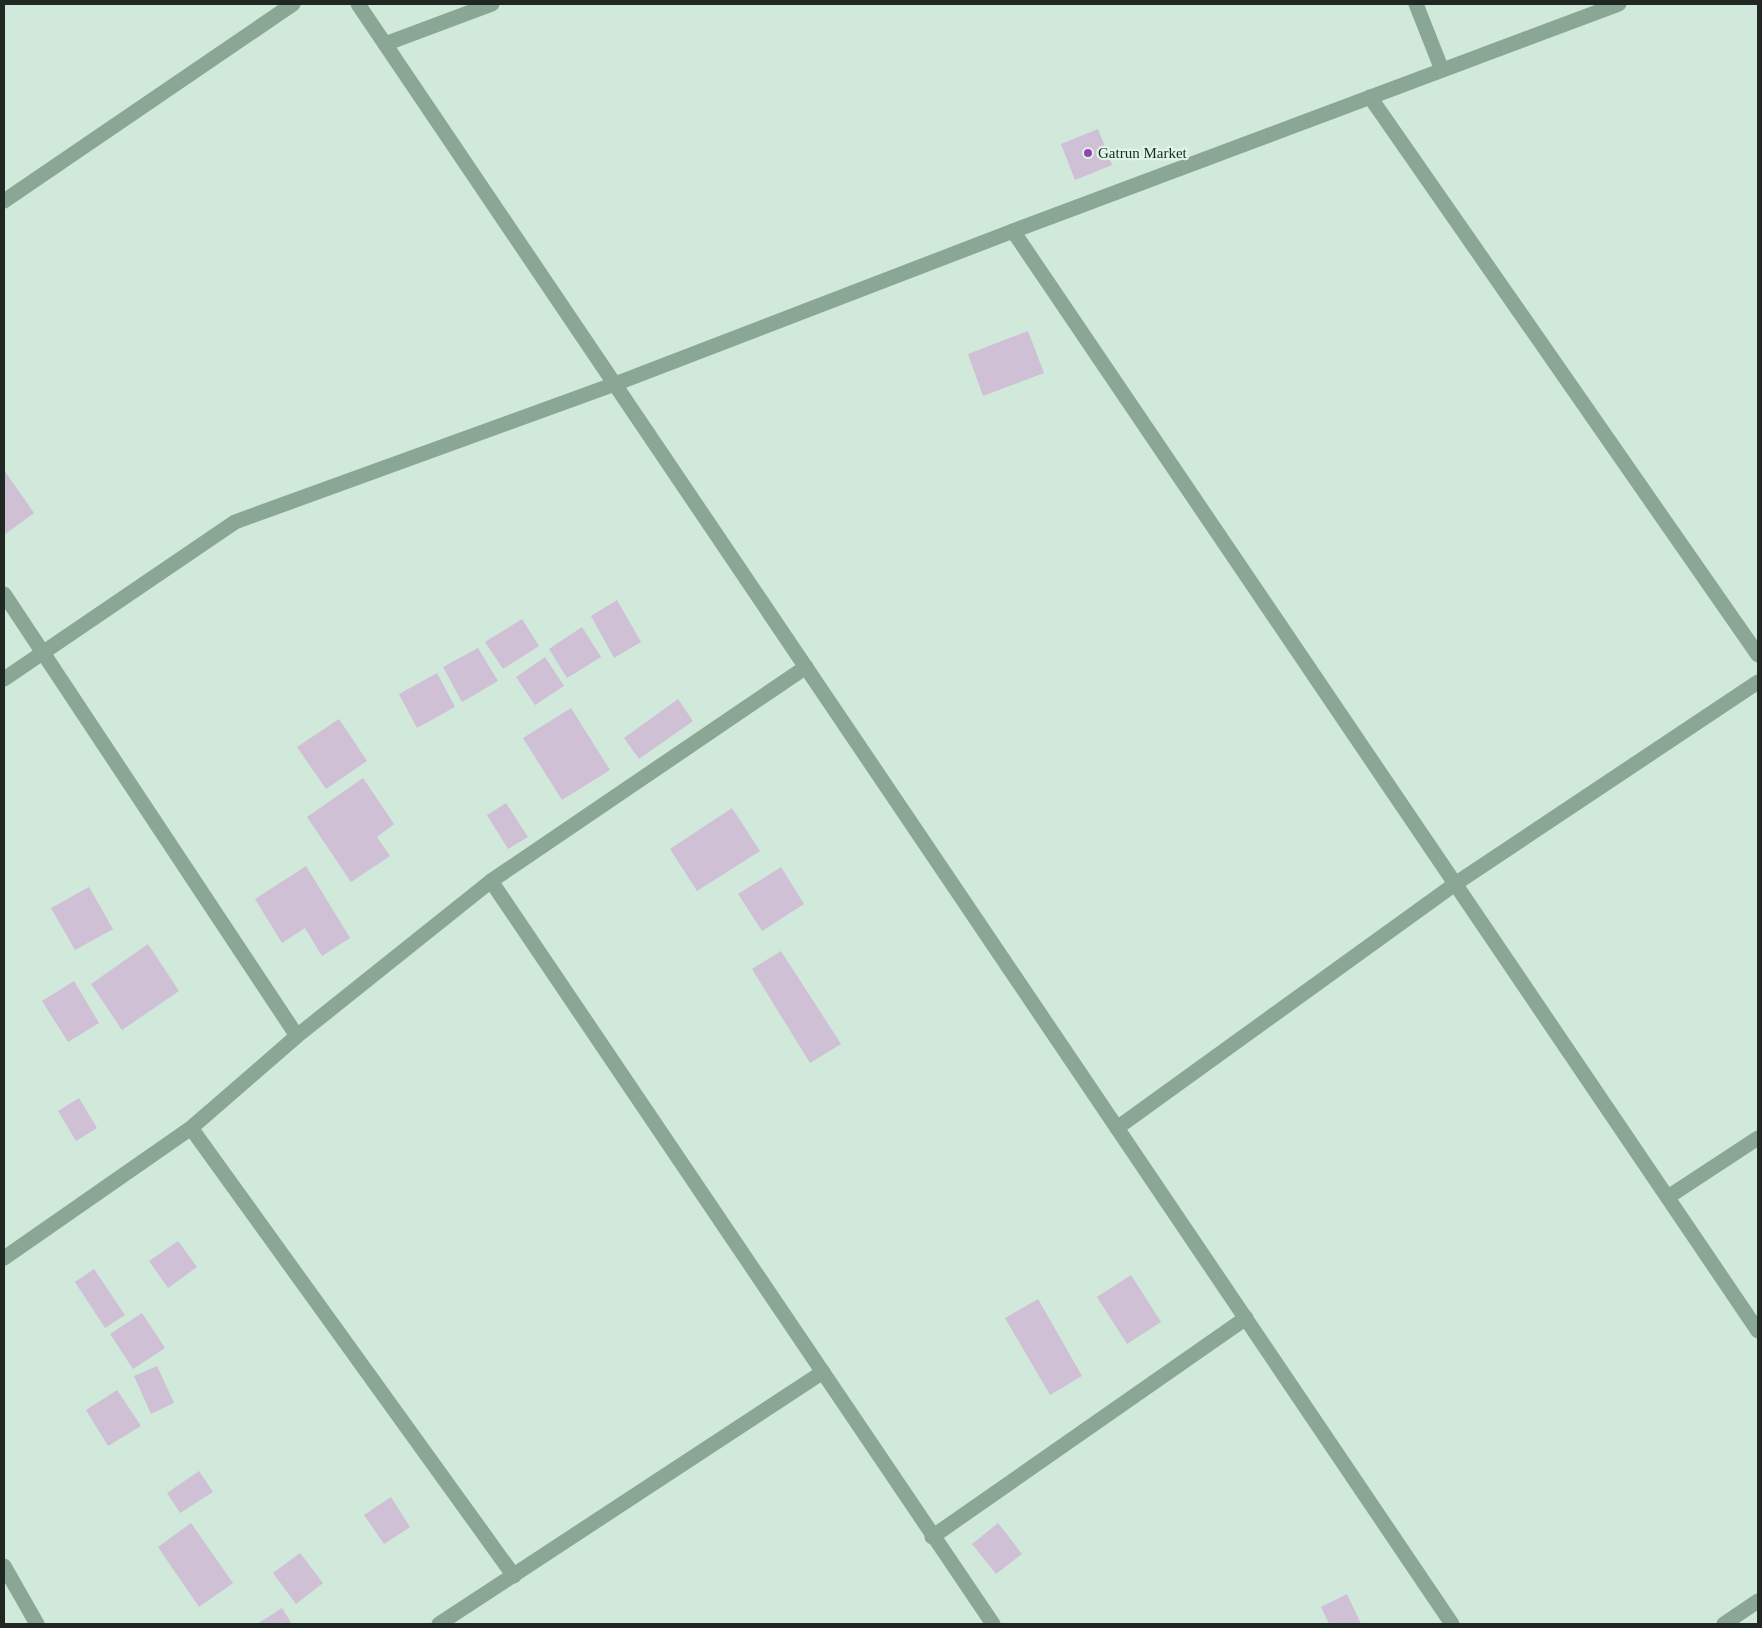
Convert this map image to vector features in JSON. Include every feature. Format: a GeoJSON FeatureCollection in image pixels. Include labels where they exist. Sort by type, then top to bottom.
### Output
{"type":"FeatureCollection","features":[{"type":"Feature","properties":{"kind":"street"},"geometry":{"type":"LineString","coordinates":[[4,201],[293,4]]}},
{"type":"Feature","properties":{"kind":"street"},"geometry":{"type":"LineString","coordinates":[[358,4],[1452,1624]]}},
{"type":"Feature","properties":{"kind":"street"},"geometry":{"type":"LineString","coordinates":[[385,44],[492,4]]}},
{"type":"Feature","properties":{"kind":"street"},"geometry":{"type":"LineString","coordinates":[[1416,4],[1442,70]]}},
{"type":"Feature","properties":{"kind":"street"},"geometry":{"type":"LineString","coordinates":[[4,679],[234,522],[615,384],[1013,231],[1619,4]]}},
{"type":"Feature","properties":{"kind":"street"},"geometry":{"type":"LineString","coordinates":[[1370,97],[1758,655]]}},
{"type":"Feature","properties":{"kind":"street"},"geometry":{"type":"LineString","coordinates":[[1013,231],[1758,1331]]}},
{"type":"Feature","properties":{"kind":"street"},"geometry":{"type":"LineString","coordinates":[[4,594],[297,1036]]}},
{"type":"Feature","properties":{"kind":"street"},"geometry":{"type":"LineString","coordinates":[[4,1258],[191,1128],[297,1036],[491,881],[806,667]]}},
{"type":"Feature","properties":{"kind":"street"},"geometry":{"type":"LineString","coordinates":[[1117,1128],[1455,884],[1758,682]]}},
{"type":"Feature","properties":{"kind":"street"},"geometry":{"type":"LineString","coordinates":[[491,881],[823,1372],[932,1537],[993,1624]]}},
{"type":"Feature","properties":{"kind":"street"},"geometry":{"type":"LineString","coordinates":[[191,1128],[514,1576]]}},
{"type":"Feature","properties":{"kind":"street"},"geometry":{"type":"LineString","coordinates":[[1668,1198],[1758,1138]]}},
{"type":"Feature","properties":{"kind":"street"},"geometry":{"type":"LineString","coordinates":[[932,1537],[1246,1318]]}},
{"type":"Feature","properties":{"kind":"street"},"geometry":{"type":"LineString","coordinates":[[439,1624],[823,1372]]}},
{"type":"Feature","properties":{"kind":"street"},"geometry":{"type":"LineString","coordinates":[[4,1566],[37,1624]]}},
{"type":"Feature","properties":{"kind":"street"},"geometry":{"type":"LineString","coordinates":[[1724,1624],[1758,1601]]}},
{"type":"Feature","properties":{"kind":"building"},"geometry":{"type":"Polygon","coordinates":[[[1098,129],[1112,165],[1075,180],[1061,144],[1098,129]]]}},
{"type":"Feature","properties":{"kind":"building"},"geometry":{"type":"Polygon","coordinates":[[[1028,331],[1044,373],[983,396],[968,354],[1028,331]]]}},
{"type":"Feature","properties":{"kind":"building"},"geometry":{"type":"Polygon","coordinates":[[[4,470],[34,513],[4,535],[4,470]]]}},
{"type":"Feature","properties":{"kind":"building"},"geometry":{"type":"Polygon","coordinates":[[[617,600],[641,642],[614,658],[591,616],[617,600]]]}},
{"type":"Feature","properties":{"kind":"building"},"geometry":{"type":"Polygon","coordinates":[[[522,619],[539,646],[503,669],[485,642],[522,619]]]}},
{"type":"Feature","properties":{"kind":"building"},"geometry":{"type":"Polygon","coordinates":[[[582,627],[601,657],[567,678],[549,649],[582,627]]]}},
{"type":"Feature","properties":{"kind":"building"},"geometry":{"type":"Polygon","coordinates":[[[478,648],[498,681],[462,702],[443,667],[478,648]]]}},
{"type":"Feature","properties":{"kind":"building"},"geometry":{"type":"Polygon","coordinates":[[[545,657],[564,686],[535,705],[516,677],[545,657]]]}},
{"type":"Feature","properties":{"kind":"building"},"geometry":{"type":"Polygon","coordinates":[[[437,673],[455,707],[417,728],[399,694],[437,673]]]}},
{"type":"Feature","properties":{"kind":"building"},"geometry":{"type":"Polygon","coordinates":[[[678,699],[693,721],[639,759],[624,738],[678,699]]]}},
{"type":"Feature","properties":{"kind":"building"},"geometry":{"type":"Polygon","coordinates":[[[571,708],[610,770],[562,800],[523,738],[571,708]]]}},
{"type":"Feature","properties":{"kind":"building"},"geometry":{"type":"Polygon","coordinates":[[[339,719],[367,761],[326,789],[297,747],[339,719]]]}},
{"type":"Feature","properties":{"kind":"building"},"geometry":{"type":"Polygon","coordinates":[[[363,778],[394,824],[377,837],[390,856],[351,882],[307,817],[363,778]]]}},
{"type":"Feature","properties":{"kind":"building"},"geometry":{"type":"Polygon","coordinates":[[[506,803],[528,837],[508,849],[487,815],[506,803]]]}},
{"type":"Feature","properties":{"kind":"building"},"geometry":{"type":"Polygon","coordinates":[[[732,808],[760,851],[697,891],[670,849],[732,808]]]}},
{"type":"Feature","properties":{"kind":"building"},"geometry":{"type":"Polygon","coordinates":[[[306,866],[350,938],[322,956],[305,928],[282,943],[255,899],[306,866]]]}},
{"type":"Feature","properties":{"kind":"building"},"geometry":{"type":"Polygon","coordinates":[[[781,867],[804,904],[762,931],[738,894],[781,867]]]}},
{"type":"Feature","properties":{"kind":"building"},"geometry":{"type":"Polygon","coordinates":[[[89,887],[113,929],[75,950],[51,908],[89,887]]]}},
{"type":"Feature","properties":{"kind":"building"},"geometry":{"type":"Polygon","coordinates":[[[148,944],[179,991],[122,1030],[91,984],[148,944]]]}},
{"type":"Feature","properties":{"kind":"building"},"geometry":{"type":"Polygon","coordinates":[[[781,951],[841,1044],[810,1063],[752,969],[781,951]]]}},
{"type":"Feature","properties":{"kind":"building"},"geometry":{"type":"Polygon","coordinates":[[[74,981],[99,1023],[68,1042],[42,1001],[74,981]]]}},
{"type":"Feature","properties":{"kind":"building"},"geometry":{"type":"Polygon","coordinates":[[[79,1098],[97,1128],[76,1141],[58,1111],[79,1098]]]}},
{"type":"Feature","properties":{"kind":"building"},"geometry":{"type":"Polygon","coordinates":[[[178,1241],[197,1267],[168,1288],[149,1261],[178,1241]]]}},
{"type":"Feature","properties":{"kind":"building"},"geometry":{"type":"Polygon","coordinates":[[[94,1269],[125,1315],[105,1328],[75,1282],[94,1269]]]}},
{"type":"Feature","properties":{"kind":"building"},"geometry":{"type":"Polygon","coordinates":[[[1131,1275],[1161,1322],[1127,1344],[1097,1297],[1131,1275]]]}},
{"type":"Feature","properties":{"kind":"building"},"geometry":{"type":"Polygon","coordinates":[[[1038,1299],[1082,1376],[1050,1395],[1005,1318],[1038,1299]]]}},
{"type":"Feature","properties":{"kind":"building"},"geometry":{"type":"Polygon","coordinates":[[[142,1313],[165,1348],[133,1369],[110,1334],[142,1313]]]}},
{"type":"Feature","properties":{"kind":"building"},"geometry":{"type":"Polygon","coordinates":[[[157,1366],[174,1403],[151,1414],[134,1376],[157,1366]]]}},
{"type":"Feature","properties":{"kind":"building"},"geometry":{"type":"Polygon","coordinates":[[[117,1390],[141,1426],[108,1446],[86,1410],[117,1390]]]}},
{"type":"Feature","properties":{"kind":"building"},"geometry":{"type":"Polygon","coordinates":[[[199,1471],[213,1492],[180,1513],[167,1493],[199,1471]]]}},
{"type":"Feature","properties":{"kind":"building"},"geometry":{"type":"Polygon","coordinates":[[[391,1497],[410,1527],[384,1544],[364,1515],[391,1497]]]}},
{"type":"Feature","properties":{"kind":"building"},"geometry":{"type":"Polygon","coordinates":[[[191,1523],[233,1583],[199,1607],[158,1547],[191,1523]]]}},
{"type":"Feature","properties":{"kind":"building"},"geometry":{"type":"Polygon","coordinates":[[[998,1523],[1022,1554],[996,1574],[972,1544],[998,1523]]]}},
{"type":"Feature","properties":{"kind":"building"},"geometry":{"type":"Polygon","coordinates":[[[300,1553],[323,1583],[296,1604],[273,1573],[300,1553]]]}},
{"type":"Feature","properties":{"kind":"building"},"geometry":{"type":"Polygon","coordinates":[[[1347,1594],[1361,1624],[1329,1624],[1321,1607],[1347,1594]]]}},
{"type":"Feature","properties":{"kind":"building"},"geometry":{"type":"Polygon","coordinates":[[[282,1608],[292,1624],[257,1624],[282,1608]]]}},
{"type":"Feature","properties":{"kind":"place","name":"Gatrun Market"},"geometry":{"type":"Point","coordinates":[1088,153]}}]}
